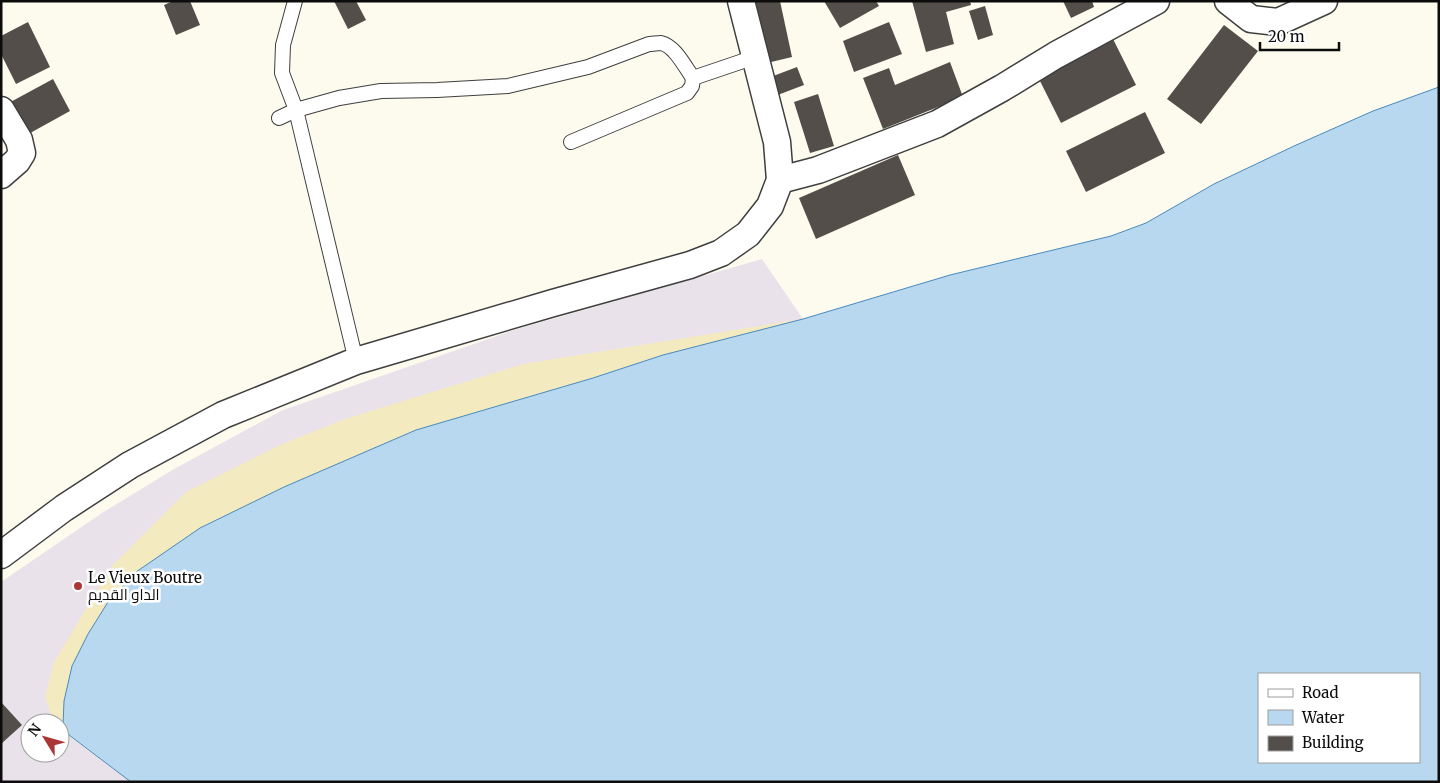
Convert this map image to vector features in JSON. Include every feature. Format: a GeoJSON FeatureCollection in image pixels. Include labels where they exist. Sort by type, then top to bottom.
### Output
{"type":"FeatureCollection","features":[{"type":"Feature","properties":{"kind":"street"},"geometry":{"type":"LineString","coordinates":[[1,555],[64,508],[130,466],[223,415],[356,362],[690,264],[721,253],[748,234],[770,206],[780,180],[777,142],[741,1]]}},
{"type":"Feature","properties":{"kind":"street"},"geometry":{"type":"LineString","coordinates":[[780,180],[818,170],[937,124],[1056,55],[1156,1]]}},
{"type":"Feature","properties":{"kind":"street"},"geometry":{"type":"LineString","coordinates":[[1228,1],[1251,19],[1278,22],[1324,1]]}},
{"type":"Feature","properties":{"kind":"street"},"geometry":{"type":"LineString","coordinates":[[1,110],[19,140],[22,153],[1,175]]}},
{"type":"Feature","properties":{"kind":"lane"},"geometry":{"type":"LineString","coordinates":[[296,1],[283,45],[282,73],[296,110],[356,362]]}},
{"type":"Feature","properties":{"kind":"lane"},"geometry":{"type":"LineString","coordinates":[[280,118],[296,110],[339,98],[381,91],[508,86],[588,67],[649,44],[660,43],[668,46],[693,78],[692,86],[687,93],[571,142]]}},
{"type":"Feature","properties":{"kind":"lane"},"geometry":{"type":"LineString","coordinates":[[693,78],[755,57]]}},
{"type":"Feature","properties":{"kind":"shaded area"},"geometry":{"type":"Polygon","coordinates":[[[762,259],[803,319],[663,355],[70,735],[70,713],[20,713],[20,763],[70,763],[70,737],[131,782],[1,782],[1,582],[102,513],[174,469],[283,410],[514,330],[762,259]]]}},
{"type":"Feature","properties":{"kind":"sand"},"geometry":{"type":"Polygon","coordinates":[[[803,319],[663,355],[593,378],[416,430],[284,487],[108,602],[88,634],[72,666],[64,713],[50,712],[45,697],[54,662],[112,566],[186,492],[280,445],[345,419],[523,364],[803,319]]]}},
{"type":"Feature","properties":{"kind":"water"},"geometry":{"type":"Polygon","coordinates":[[[1439,87],[1439,782],[131,782],[70,736],[70,713],[64,713],[64,701],[72,666],[88,634],[108,602],[136,572],[200,528],[284,487],[416,430],[593,378],[663,355],[803,319],[950,275],[1111,236],[1146,223],[1214,184],[1373,111],[1439,87]]]}},
{"type":"Feature","properties":{"kind":"building"},"geometry":{"type":"Polygon","coordinates":[[[173,1],[190,1],[200,25],[176,35],[164,5],[173,1]]]}},
{"type":"Feature","properties":{"kind":"building"},"geometry":{"type":"Polygon","coordinates":[[[334,1],[356,1],[366,20],[348,29],[334,1]]]}},
{"type":"Feature","properties":{"kind":"building"},"geometry":{"type":"Polygon","coordinates":[[[754,1],[780,1],[792,57],[767,63],[754,1]]]}},
{"type":"Feature","properties":{"kind":"building"},"geometry":{"type":"Polygon","coordinates":[[[824,1],[876,1],[879,6],[840,28],[824,1]]]}},
{"type":"Feature","properties":{"kind":"building"},"geometry":{"type":"Polygon","coordinates":[[[912,1],[970,1],[971,5],[946,12],[954,44],[926,52],[912,1]]]}},
{"type":"Feature","properties":{"kind":"building"},"geometry":{"type":"Polygon","coordinates":[[[1063,1],[1092,1],[1094,7],[1071,18],[1063,1]]]}},
{"type":"Feature","properties":{"kind":"building"},"geometry":{"type":"Polygon","coordinates":[[[985,6],[993,35],[978,40],[969,11],[985,6]]]}},
{"type":"Feature","properties":{"kind":"building"},"geometry":{"type":"Polygon","coordinates":[[[28,22],[50,67],[16,84],[1,54],[1,36],[28,22]]]}},
{"type":"Feature","properties":{"kind":"building"},"geometry":{"type":"Polygon","coordinates":[[[889,22],[902,54],[854,72],[843,41],[889,22]]]}},
{"type":"Feature","properties":{"kind":"building"},"geometry":{"type":"Polygon","coordinates":[[[1224,25],[1258,51],[1201,124],[1167,99],[1224,25]]]}},
{"type":"Feature","properties":{"kind":"building"},"geometry":{"type":"Polygon","coordinates":[[[1113,39],[1136,85],[1061,123],[1038,77],[1113,39]]]}},
{"type":"Feature","properties":{"kind":"building"},"geometry":{"type":"Polygon","coordinates":[[[950,62],[963,97],[883,129],[863,78],[889,68],[895,85],[950,62]]]}},
{"type":"Feature","properties":{"kind":"building"},"geometry":{"type":"Polygon","coordinates":[[[797,67],[804,85],[775,96],[768,78],[797,67]]]}},
{"type":"Feature","properties":{"kind":"building"},"geometry":{"type":"Polygon","coordinates":[[[53,79],[70,111],[23,137],[5,105],[53,79]]]}},
{"type":"Feature","properties":{"kind":"building"},"geometry":{"type":"Polygon","coordinates":[[[818,94],[834,146],[810,153],[794,102],[818,94]]]}},
{"type":"Feature","properties":{"kind":"building"},"geometry":{"type":"Polygon","coordinates":[[[1145,112],[1165,153],[1086,192],[1066,151],[1145,112]]]}},
{"type":"Feature","properties":{"kind":"building"},"geometry":{"type":"Polygon","coordinates":[[[898,155],[915,195],[816,239],[799,198],[898,155]]]}},
{"type":"Feature","properties":{"kind":"building"},"geometry":{"type":"Polygon","coordinates":[[[1,702],[20,723],[20,727],[1,744],[1,702]]]}},
{"type":"Feature","properties":{"kind":"place","name":"Le Vieux Boutre الداو القديم"},"geometry":{"type":"Point","coordinates":[78,586]}}]}
